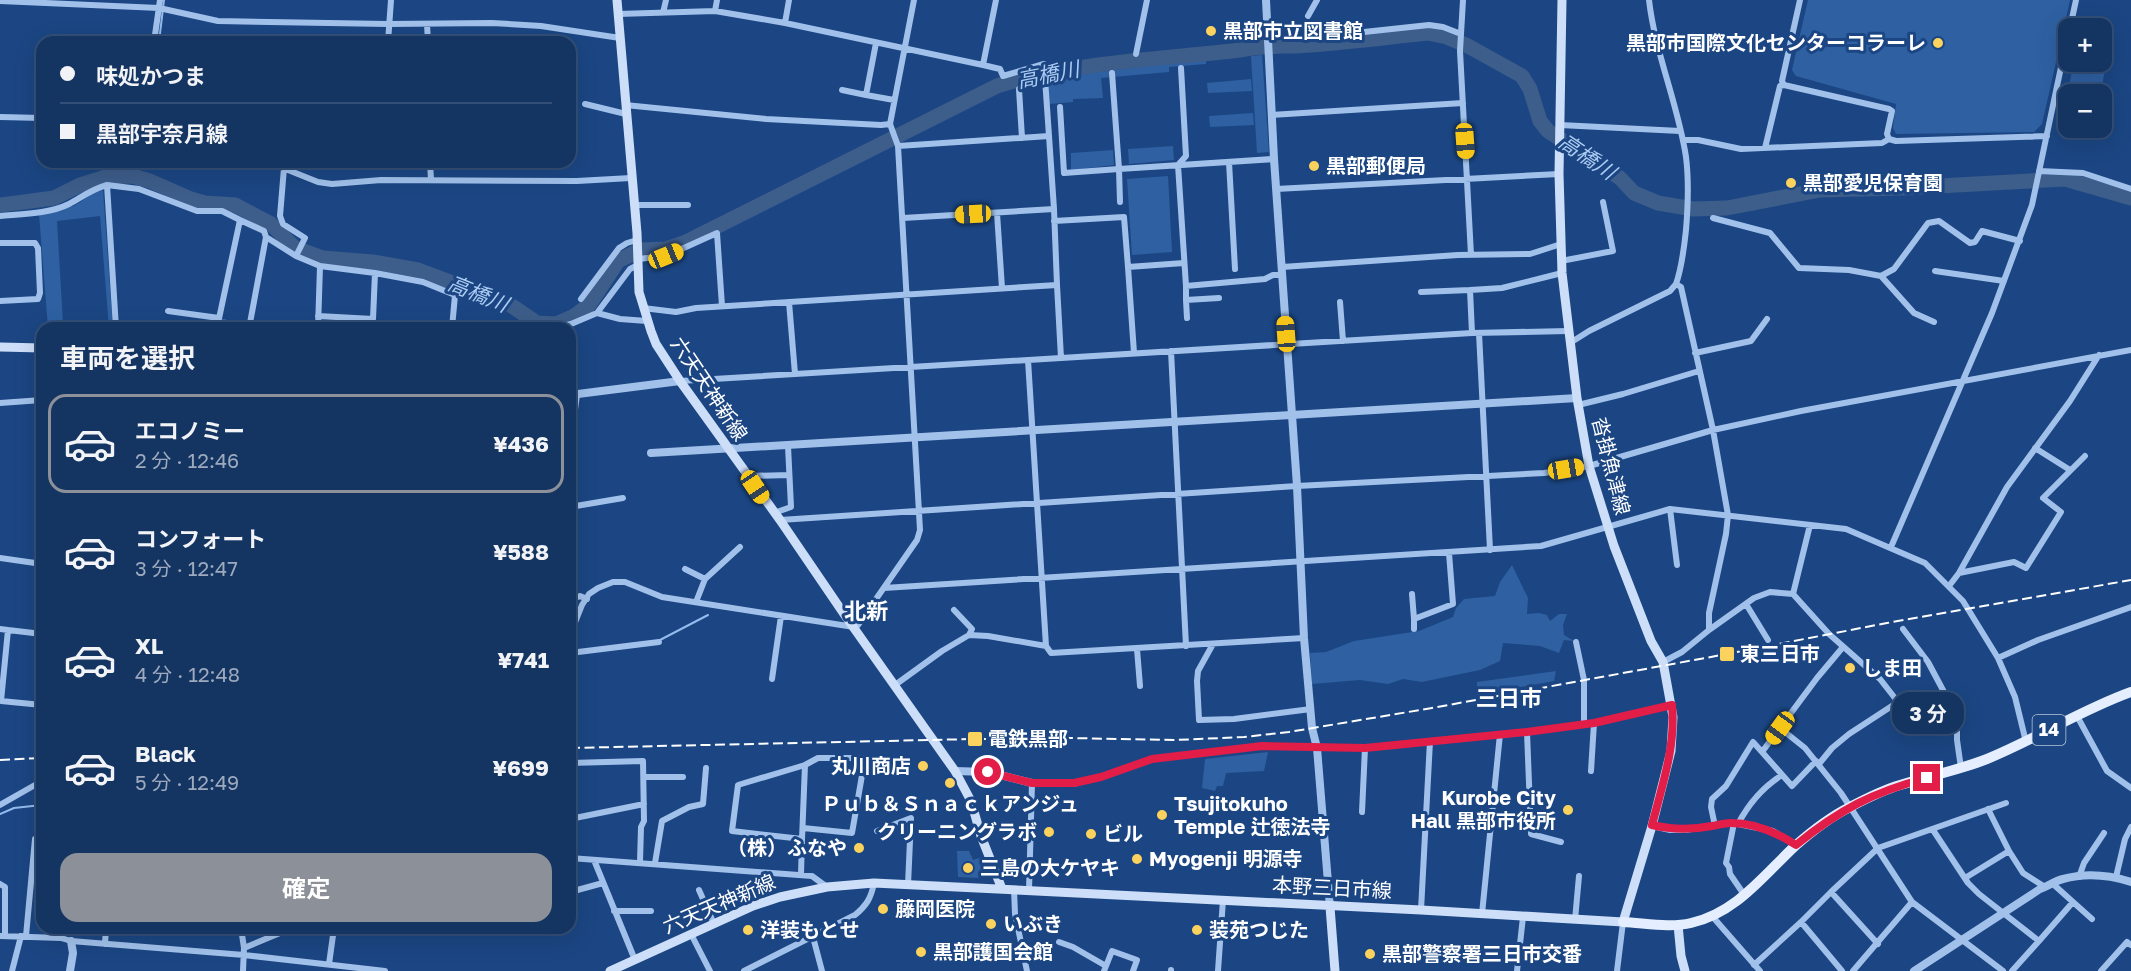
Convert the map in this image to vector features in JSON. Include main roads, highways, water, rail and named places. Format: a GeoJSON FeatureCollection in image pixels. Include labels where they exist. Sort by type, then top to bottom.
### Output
{"type":"FeatureCollection","features":[{"type":"Feature","properties":{"kind":"main road","name":"六天天神新線"},"geometry":{"type":"LineString","coordinates":[[610,971],[780,897],[827,887],[874,883],[1002,889],[981,836],[971,801],[955,771],[680,381],[657,344],[647,321],[639,292],[638,243],[617,0]]}},
{"type":"Feature","properties":{"kind":"main road","name":"沓掛魚津線"},"geometry":{"type":"LineString","coordinates":[[1562,0],[1559,174],[1561,261],[1577,401],[1589,466],[1608,526],[1651,641],[1663,662],[1674,727],[1671,751],[1652,825],[1623,922]]}},
{"type":"Feature","properties":{"kind":"main road"},"geometry":{"type":"LineString","coordinates":[[0,347],[36,348]]}},
{"type":"Feature","properties":{"kind":"main road","name":"14"},"geometry":{"type":"LineString","coordinates":[[1623,922],[1678,925],[1712,916],[1745,896],[1796,845],[1823,823],[1851,807],[1900,785],[1961,768],[2026,742],[2131,692]]}},
{"type":"Feature","properties":{"kind":"main road","name":"本野三日市線"},"geometry":{"type":"LineString","coordinates":[[1002,889],[1623,922]]}},
{"type":"Feature","properties":{"kind":"main road"},"geometry":{"type":"LineString","coordinates":[[1330,907],[1335,971]]}},
{"type":"Feature","properties":{"kind":"main road"},"geometry":{"type":"LineString","coordinates":[[1678,925],[1686,971]]}},
{"type":"Feature","properties":{"kind":"waterway"},"geometry":{"type":"LineString","coordinates":[[160,36],[164,0]]}},
{"type":"Feature","properties":{"kind":"waterway","name":"高橋川"},"geometry":{"type":"LineString","coordinates":[[560,322],[589,305],[618,261],[640,250],[665,249],[686,242],[997,86],[1087,66],[1118,62],[1258,47],[1302,46],[1428,33],[1447,37],[1468,46],[1522,76],[1530,89],[1540,121],[1548,131],[1620,178],[1634,193],[1658,203],[1693,209],[1727,208],[1820,190],[2065,179],[2131,198]]}},
{"type":"Feature","properties":{"kind":"waterway"},"geometry":{"type":"LineString","coordinates":[[136,177],[139,168]]}},
{"type":"Feature","properties":{"kind":"waterway","name":"高橋川"},"geometry":{"type":"LineString","coordinates":[[0,205],[54,198],[80,185],[106,177],[132,176],[205,203],[235,205],[271,224],[295,248],[323,258],[373,262],[418,270],[509,304],[536,322]]}},
{"type":"Feature","properties":{"kind":"waterway"},"geometry":{"type":"LineString","coordinates":[[660,640],[708,615]]}},
{"type":"Feature","properties":{"kind":"waterway"},"geometry":{"type":"LineString","coordinates":[[0,814],[14,808],[36,806]]}},
{"type":"Feature","properties":{"kind":"railway"},"geometry":{"type":"LineString","coordinates":[[576,748],[975,739],[1176,740],[1244,737],[1289,732],[1432,708],[2131,580]]}},
{"type":"Feature","properties":{"kind":"railway"},"geometry":{"type":"LineString","coordinates":[[0,760],[36,758]]}},
{"type":"Feature","properties":{"kind":"place","name":"黒部市立図書館"},"geometry":{"type":"Point","coordinates":[1211,31]}},
{"type":"Feature","properties":{"kind":"place","name":"黒部市国際文化センターコラーレ"},"geometry":{"type":"Point","coordinates":[1938,43]}},
{"type":"Feature","properties":{"kind":"place","name":"黒部郵便局"},"geometry":{"type":"Point","coordinates":[1314,166]}},
{"type":"Feature","properties":{"kind":"place","name":"黒部愛児保育園"},"geometry":{"type":"Point","coordinates":[1791,183]}},
{"type":"Feature","properties":{"kind":"place","name":"東三日市"},"geometry":{"type":"Point","coordinates":[1727,654]}},
{"type":"Feature","properties":{"kind":"place","name":"しま田"},"geometry":{"type":"Point","coordinates":[1850,668]}},
{"type":"Feature","properties":{"kind":"place","name":"電鉄黒部"},"geometry":{"type":"Point","coordinates":[975,739]}},
{"type":"Feature","properties":{"kind":"place","name":"丸川商店"},"geometry":{"type":"Point","coordinates":[923,766]}},
{"type":"Feature","properties":{"kind":"place","name":"Ｐｕｂ＆Ｓｎａｃｋアンジュ"},"geometry":{"type":"Point","coordinates":[950,783]}},
{"type":"Feature","properties":{"kind":"place","name":"Kurobe City Hall 黒部市役所"},"geometry":{"type":"Point","coordinates":[1568,810]}},
{"type":"Feature","properties":{"kind":"place","name":"Tsujitokuho Temple 辻徳法寺"},"geometry":{"type":"Point","coordinates":[1162,815]}},
{"type":"Feature","properties":{"kind":"place","name":"クリーニングラボ"},"geometry":{"type":"Point","coordinates":[1049,832]}},
{"type":"Feature","properties":{"kind":"place","name":"ビル"},"geometry":{"type":"Point","coordinates":[1091,834]}},
{"type":"Feature","properties":{"kind":"place","name":"（株）ふなや"},"geometry":{"type":"Point","coordinates":[859,848]}},
{"type":"Feature","properties":{"kind":"place","name":"Myogenji 明源寺"},"geometry":{"type":"Point","coordinates":[1137,859]}},
{"type":"Feature","properties":{"kind":"place","name":"三島の大ケヤキ"},"geometry":{"type":"Point","coordinates":[968,868]}},
{"type":"Feature","properties":{"kind":"place","name":"藤岡医院"},"geometry":{"type":"Point","coordinates":[883,909]}},
{"type":"Feature","properties":{"kind":"place","name":"いぶき"},"geometry":{"type":"Point","coordinates":[991,924]}},
{"type":"Feature","properties":{"kind":"place","name":"洋装もとせ"},"geometry":{"type":"Point","coordinates":[748,930]}},
{"type":"Feature","properties":{"kind":"place","name":"装苑つじた"},"geometry":{"type":"Point","coordinates":[1197,930]}},
{"type":"Feature","properties":{"kind":"place","name":"黒部護国会館"},"geometry":{"type":"Point","coordinates":[921,952]}},
{"type":"Feature","properties":{"kind":"place","name":"黒部警察署三日市交番"},"geometry":{"type":"Point","coordinates":[1370,954]}},
{"type":"Feature","properties":{"kind":"district","name":"北新"},"geometry":{"type":"Point","coordinates":[866,611]}},
{"type":"Feature","properties":{"kind":"district","name":"三日市"},"geometry":{"type":"Point","coordinates":[1509,698]}}]}
